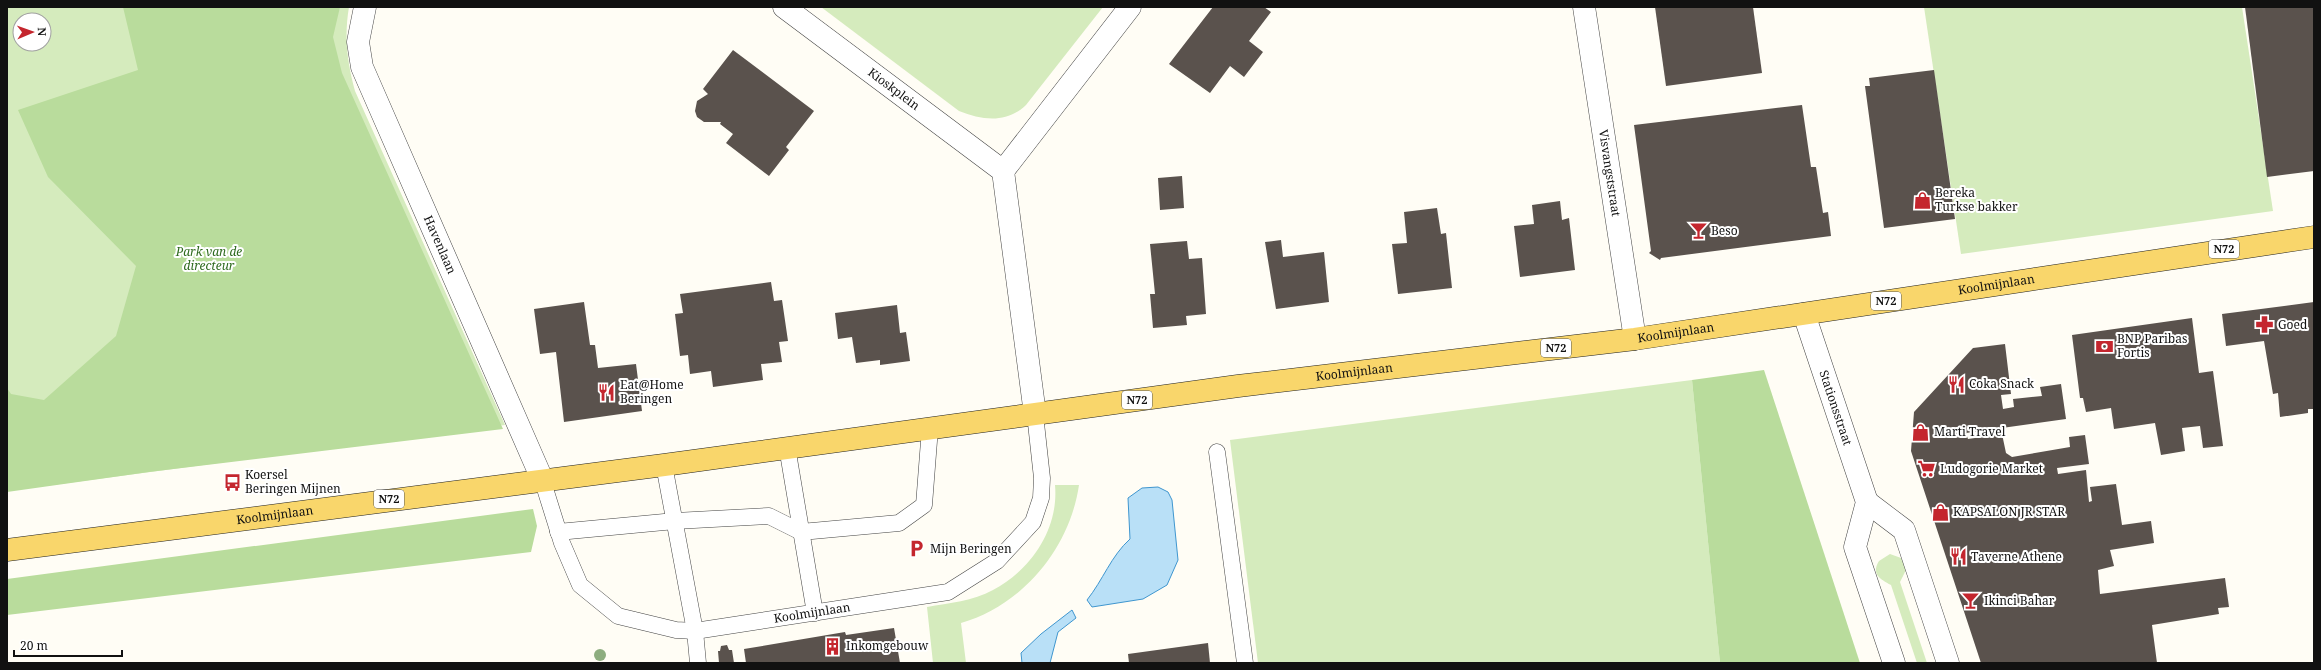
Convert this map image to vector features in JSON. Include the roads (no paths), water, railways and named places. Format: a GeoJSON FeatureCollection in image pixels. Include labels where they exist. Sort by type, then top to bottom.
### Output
{"type":"FeatureCollection","features":[{"type":"Feature","properties":{"kind":"main road","name":"Koolmijnlaan"},"geometry":{"type":"LineString","coordinates":[[7,550],[542,479],[664,465],[1245,385],[1635,339],[2314,237]]}},
{"type":"Feature","properties":{"kind":"street","name":"Havenlaan"},"geometry":{"type":"LineString","coordinates":[[365,7],[358,42],[362,67],[542,479]]}},
{"type":"Feature","properties":{"kind":"street","name":"Kioskplein"},"geometry":{"type":"LineString","coordinates":[[784,7],[1003,171]]}},
{"type":"Feature","properties":{"kind":"street"},"geometry":{"type":"LineString","coordinates":[[1035,414],[1003,171],[1130,7]]}},
{"type":"Feature","properties":{"kind":"street","name":"Visvangststraat"},"geometry":{"type":"LineString","coordinates":[[1584,7],[1635,339]]}},
{"type":"Feature","properties":{"kind":"street","name":"Stationsstraat"},"geometry":{"type":"LineString","coordinates":[[1804,314],[1867,502]]}},
{"type":"Feature","properties":{"kind":"street"},"geometry":{"type":"LineString","coordinates":[[1894,663],[1855,547],[1867,502],[1904,530],[1948,663]]}},
{"type":"Feature","properties":{"kind":"lane","name":"Koolmijnlaan"},"geometry":{"type":"LineString","coordinates":[[542,479],[558,532],[580,585],[618,616],[676,630],[695,631],[948,592],[997,561],[1033,522],[1041,498],[1042,478],[1035,414]]}},
{"type":"Feature","properties":{"kind":"lane"},"geometry":{"type":"LineString","coordinates":[[558,532],[675,521],[769,516],[801,532],[899,522],[924,505],[930,428]]}},
{"type":"Feature","properties":{"kind":"lane"},"geometry":{"type":"LineString","coordinates":[[787,447],[815,613]]}},
{"type":"Feature","properties":{"kind":"lane"},"geometry":{"type":"LineString","coordinates":[[1216,452],[1245,663]]}},
{"type":"Feature","properties":{"kind":"lane"},"geometry":{"type":"LineString","coordinates":[[664,465],[695,631],[698,663]]}},
{"type":"Feature","properties":{"kind":"water"},"geometry":{"type":"Polygon","coordinates":[[[1158,487],[1168,492],[1172,500],[1178,560],[1167,585],[1143,599],[1092,607],[1087,600],[1112,560],[1130,539],[1128,498],[1142,488],[1158,487]]]}},
{"type":"Feature","properties":{"kind":"water"},"geometry":{"type":"Polygon","coordinates":[[[1072,610],[1076,618],[1058,632],[1050,663],[1022,663],[1021,653],[1041,634],[1072,610]]]}},
{"type":"Feature","properties":{"kind":"place","name":"Bereka Turkse bakker"},"geometry":{"type":"Point","coordinates":[1922,200]}},
{"type":"Feature","properties":{"kind":"place","name":"Beso"},"geometry":{"type":"Point","coordinates":[1698,231]}},
{"type":"Feature","properties":{"kind":"place","name":"Goed"},"geometry":{"type":"Point","coordinates":[2265,325]}},
{"type":"Feature","properties":{"kind":"place","name":"BNP Paribas Fortis"},"geometry":{"type":"Point","coordinates":[2104,346]}},
{"type":"Feature","properties":{"kind":"place","name":"Coka Snack"},"geometry":{"type":"Point","coordinates":[1956,384]}},
{"type":"Feature","properties":{"kind":"place","name":"Eat@Home Beringen"},"geometry":{"type":"Point","coordinates":[607,392]}},
{"type":"Feature","properties":{"kind":"place","name":"Marti Travel"},"geometry":{"type":"Point","coordinates":[1921,432]}},
{"type":"Feature","properties":{"kind":"place","name":"Ludogorie Market"},"geometry":{"type":"Point","coordinates":[1927,469]}},
{"type":"Feature","properties":{"kind":"place","name":"Koersel Beringen Mijnen"},"geometry":{"type":"Point","coordinates":[232,482]}},
{"type":"Feature","properties":{"kind":"place","name":"KAPSALON JR STAR"},"geometry":{"type":"Point","coordinates":[1940,512]}},
{"type":"Feature","properties":{"kind":"place","name":"Mijn Beringen"},"geometry":{"type":"Point","coordinates":[917,549]}},
{"type":"Feature","properties":{"kind":"place","name":"Taverne Athene"},"geometry":{"type":"Point","coordinates":[1958,557]}},
{"type":"Feature","properties":{"kind":"place","name":"Ikinci Bahar"},"geometry":{"type":"Point","coordinates":[1971,601]}},
{"type":"Feature","properties":{"kind":"place","name":"Inkomgebouw"},"geometry":{"type":"Point","coordinates":[833,646]}},
{"type":"Feature","properties":{"kind":"park label","name":"Park van de directeur"},"geometry":{"type":"Point","coordinates":[209,259]}}]}
